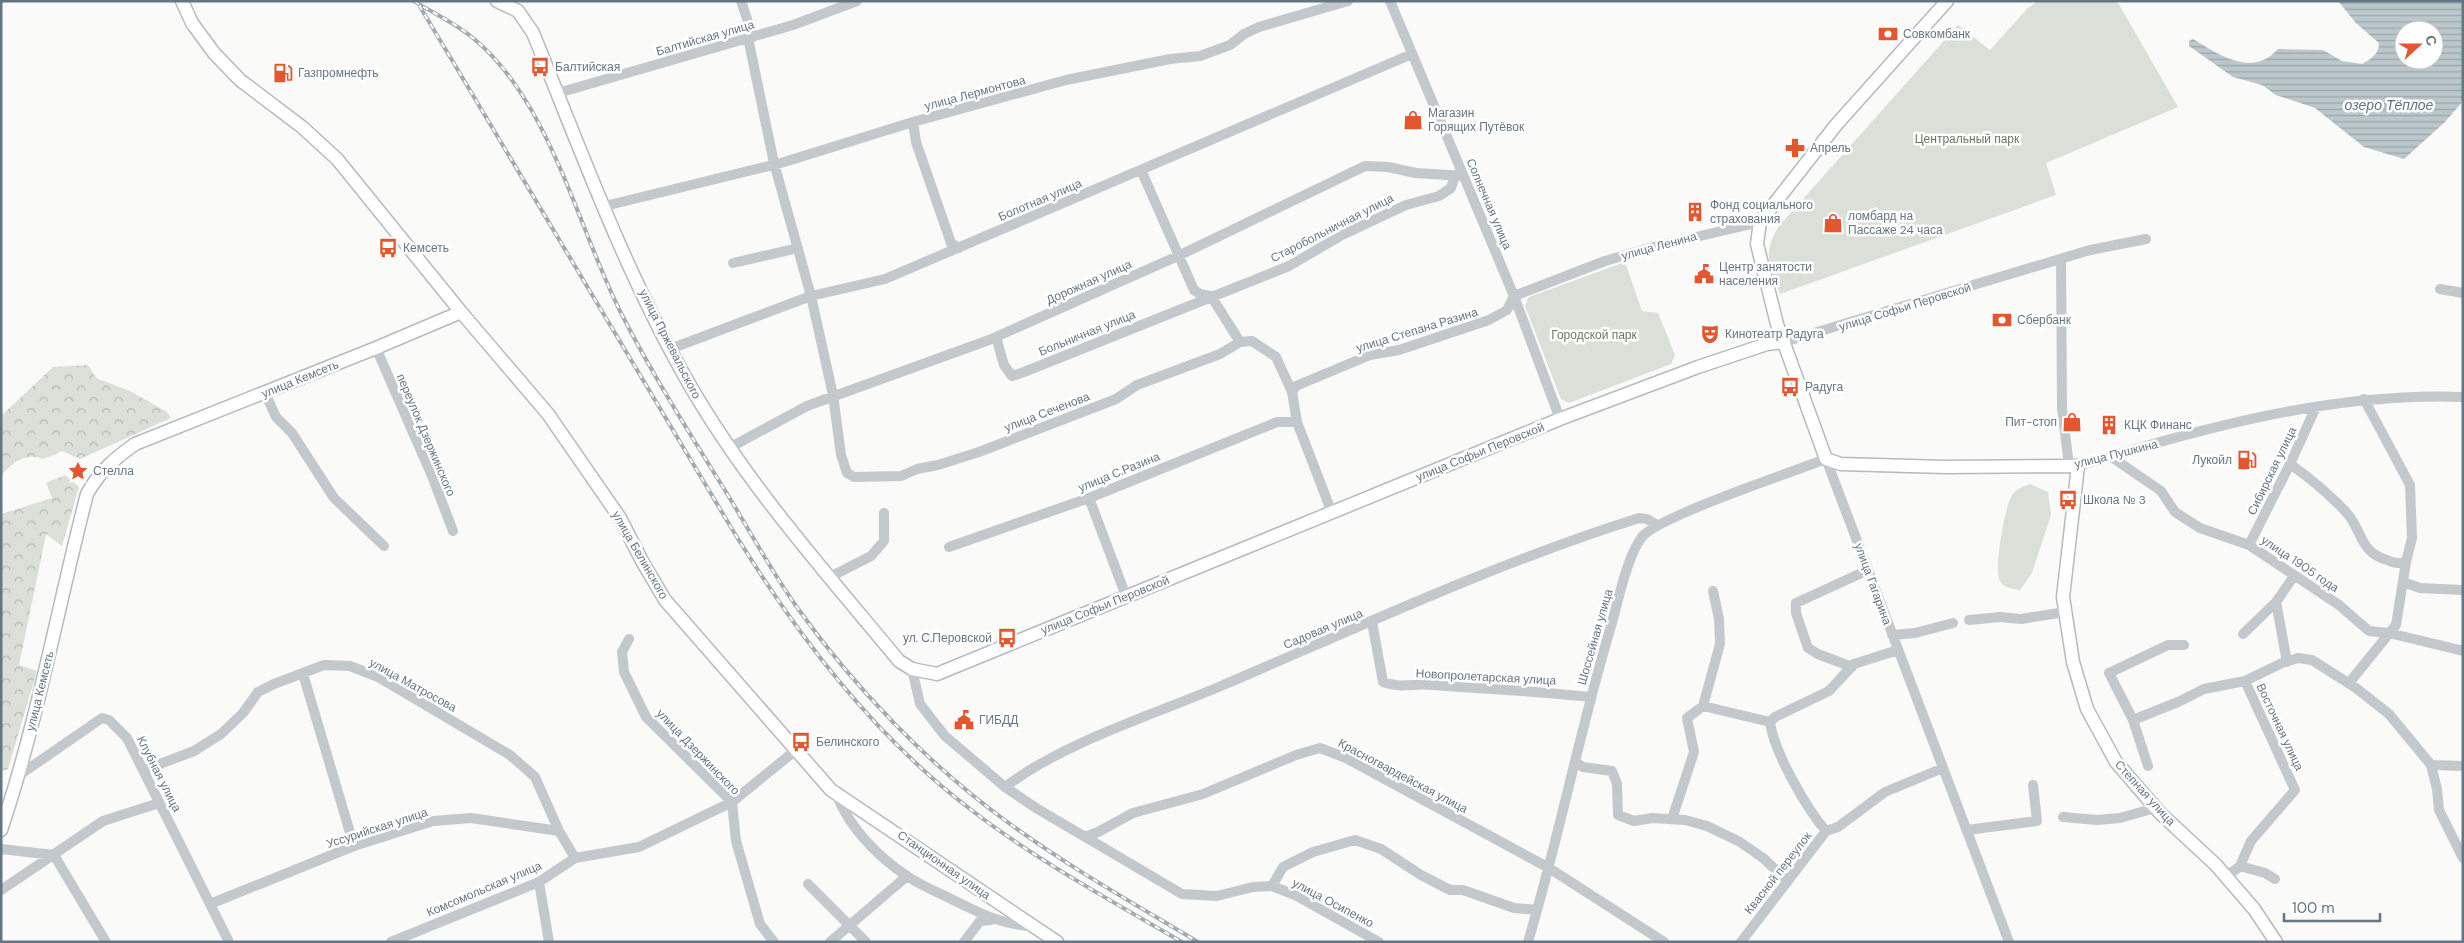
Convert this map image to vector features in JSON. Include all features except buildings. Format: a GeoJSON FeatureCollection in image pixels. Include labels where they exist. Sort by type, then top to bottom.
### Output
{"type":"FeatureCollection","features":[{"type":"Feature","properties":{"kind":"main road"},"geometry":{"type":"LineString","coordinates":[[182,1],[192,23],[214,53],[240,80],[302,127],[337,159],[461,312]]}},
{"type":"Feature","properties":{"kind":"main road"},"geometry":{"type":"LineString","coordinates":[[497,1],[515,6]]}},
{"type":"Feature","properties":{"kind":"main road"},"geometry":{"type":"LineString","coordinates":[[1760,222],[1836,125],[1947,1]]}},
{"type":"Feature","properties":{"kind":"main road","name":"улица Пржевальского"},"geometry":{"type":"LineString","coordinates":[[515,6],[534,34],[625,256],[670,349],[729,448],[770,506],[899,661],[912,669]]}},
{"type":"Feature","properties":{"kind":"main road","name":"улица Гагарина"},"geometry":{"type":"LineString","coordinates":[[1760,222],[1757,244],[1760,258],[1784,342],[1826,458]]}},
{"type":"Feature","properties":{"kind":"main road","name":"улица Кемсеть"},"geometry":{"type":"LineString","coordinates":[[1,830],[46,675],[62,591],[87,494],[95,480],[112,460],[134,444],[265,393],[461,312]]}},
{"type":"Feature","properties":{"kind":"main road","name":"улица Белинского"},"geometry":{"type":"LineString","coordinates":[[461,312],[548,414],[585,466],[620,518],[665,600],[834,793]]}},
{"type":"Feature","properties":{"kind":"main road","name":"улица Софьи Перовской"},"geometry":{"type":"LineString","coordinates":[[912,669],[937,674],[1560,419],[1698,367],[1767,344],[1784,342]]}},
{"type":"Feature","properties":{"kind":"main road","name":"улица Пушкина"},"geometry":{"type":"LineString","coordinates":[[1826,458],[1841,464],[1867,466],[2073,466]]}},
{"type":"Feature","properties":{"kind":"main road","name":"Степная улица"},"geometry":{"type":"LineString","coordinates":[[2073,466],[2063,597],[2073,662],[2087,709],[2116,762],[2155,808],[2226,877],[2254,909],[2276,942]]}},
{"type":"Feature","properties":{"kind":"main road","name":"Станционная улица"},"geometry":{"type":"LineString","coordinates":[[834,793],[869,814],[1057,942]]}},
{"type":"Feature","properties":{"kind":"street"},"geometry":{"type":"LineString","coordinates":[[740,1],[750,37],[774,163],[811,296],[832,395]]}},
{"type":"Feature","properties":{"kind":"street","name":"Балтийская улица"},"geometry":{"type":"LineString","coordinates":[[558,93],[793,25],[857,1]]}},
{"type":"Feature","properties":{"kind":"street","name":"улица Лермонтова"},"geometry":{"type":"LineString","coordinates":[[604,206],[774,163],[1066,80],[1170,59],[1200,56],[1230,45],[1244,34],[1259,27],[1348,1]]}},
{"type":"Feature","properties":{"kind":"street","name":"Солнечная улица"},"geometry":{"type":"LineString","coordinates":[[1390,1],[1459,176],[1514,296],[1560,419]]}},
{"type":"Feature","properties":{"kind":"street","name":"Болотная улица"},"geometry":{"type":"LineString","coordinates":[[670,349],[811,296],[885,279],[1412,54]]}},
{"type":"Feature","properties":{"kind":"street"},"geometry":{"type":"LineString","coordinates":[[913,122],[916,142],[951,243],[959,248]]}},
{"type":"Feature","properties":{"kind":"street","name":"Дорожная улица"},"geometry":{"type":"LineString","coordinates":[[729,448],[807,406],[832,395],[876,382],[996,337],[1178,256],[1365,166],[1459,176]]}},
{"type":"Feature","properties":{"kind":"street"},"geometry":{"type":"LineString","coordinates":[[1141,170],[1194,290],[1200,294],[1211,296],[1240,342],[1252,342],[1276,357],[1292,392],[1297,422],[1332,513]]}},
{"type":"Feature","properties":{"kind":"street","name":"Старобольничная улица"},"geometry":{"type":"LineString","coordinates":[[1211,296],[1289,266],[1342,234],[1406,205],[1439,196],[1451,188],[1459,176]]}},
{"type":"Feature","properties":{"kind":"street","name":"улица Ленина"},"geometry":{"type":"LineString","coordinates":[[1514,296],[1605,261],[1653,247],[1760,222]]}},
{"type":"Feature","properties":{"kind":"street","name":"улица Софьи Перовской"},"geometry":{"type":"LineString","coordinates":[[1784,342],[2090,250],[2146,239]]}},
{"type":"Feature","properties":{"kind":"street"},"geometry":{"type":"LineString","coordinates":[[733,263],[798,248]]}},
{"type":"Feature","properties":{"kind":"street"},"geometry":{"type":"LineString","coordinates":[[2061,259],[2062,408],[2073,466]]}},
{"type":"Feature","properties":{"kind":"street"},"geometry":{"type":"LineString","coordinates":[[2440,289],[2463,293]]}},
{"type":"Feature","properties":{"kind":"street","name":"Больничная улица"},"geometry":{"type":"LineString","coordinates":[[996,337],[1004,365],[1012,376],[1211,296]]}},
{"type":"Feature","properties":{"kind":"street","name":"улица Степана Разина"},"geometry":{"type":"LineString","coordinates":[[1292,392],[1296,386],[1370,355],[1418,345],[1490,320],[1507,310],[1514,296]]}},
{"type":"Feature","properties":{"kind":"street","name":"улица Сеченова"},"geometry":{"type":"LineString","coordinates":[[832,395],[841,455],[848,473],[854,477],[901,476],[917,469],[938,465],[979,452],[1116,399],[1137,385],[1220,354],[1240,342]]}},
{"type":"Feature","properties":{"kind":"street","name":"переулок Дзержинского"},"geometry":{"type":"LineString","coordinates":[[376,348],[432,476],[453,531]]}},
{"type":"Feature","properties":{"kind":"street"},"geometry":{"type":"LineString","coordinates":[[265,393],[276,417],[292,433],[334,498],[384,546]]}},
{"type":"Feature","properties":{"kind":"street","name":"улица Пушкина"},"geometry":{"type":"LineString","coordinates":[[2073,466],[2219,427],[2316,407],[2364,399],[2463,397]]}},
{"type":"Feature","properties":{"kind":"street"},"geometry":{"type":"LineString","coordinates":[[2349,683],[2396,625],[2406,562],[2412,538],[2410,485],[2364,399]]}},
{"type":"Feature","properties":{"kind":"street","name":"Сибирская улица"},"geometry":{"type":"LineString","coordinates":[[2249,545],[2290,464],[2316,407]]}},
{"type":"Feature","properties":{"kind":"street","name":"улица С.Разина"},"geometry":{"type":"LineString","coordinates":[[949,547],[1089,498],[1277,422],[1297,422]]}},
{"type":"Feature","properties":{"kind":"street","name":"улица 1905 года"},"geometry":{"type":"LineString","coordinates":[[2110,456],[2150,482],[2161,492],[2175,512],[2200,528],[2249,545],[2339,606],[2368,631],[2389,632],[2463,651]]}},
{"type":"Feature","properties":{"kind":"street","name":"Шоссейная улица"},"geometry":{"type":"LineString","coordinates":[[1528,942],[1549,868],[1590,697],[1629,564],[1642,536],[1658,525],[1826,458]]}},
{"type":"Feature","properties":{"kind":"street","name":"улица Гагарина"},"geometry":{"type":"LineString","coordinates":[[1826,458],[2009,942]]}},
{"type":"Feature","properties":{"kind":"street"},"geometry":{"type":"LineString","coordinates":[[2290,464],[2310,478],[2348,514],[2363,545],[2376,557],[2399,564],[2406,562]]}},
{"type":"Feature","properties":{"kind":"street"},"geometry":{"type":"LineString","coordinates":[[1089,498],[1126,596]]}},
{"type":"Feature","properties":{"kind":"street"},"geometry":{"type":"LineString","coordinates":[[830,578],[871,556],[884,541],[884,513]]}},
{"type":"Feature","properties":{"kind":"street","name":"Садовая улица"},"geometry":{"type":"LineString","coordinates":[[1005,787],[1024,772],[1102,735],[1480,576],[1609,527],[1639,518],[1647,519],[1658,525]]}},
{"type":"Feature","properties":{"kind":"street"},"geometry":{"type":"LineString","coordinates":[[1852,667],[1818,654],[1808,648],[1796,612],[1796,603],[1868,570]]}},
{"type":"Feature","properties":{"kind":"street"},"geometry":{"type":"LineString","coordinates":[[2243,634],[2276,602],[2294,576]]}},
{"type":"Feature","properties":{"kind":"street"},"geometry":{"type":"LineString","coordinates":[[2403,582],[2420,588],[2463,590]]}},
{"type":"Feature","properties":{"kind":"street"},"geometry":{"type":"LineString","coordinates":[[1672,819],[1694,752],[1687,718],[1703,706],[1720,644],[1719,619],[1713,591]]}},
{"type":"Feature","properties":{"kind":"street"},"geometry":{"type":"LineString","coordinates":[[2276,602],[2284,662]]}},
{"type":"Feature","properties":{"kind":"street"},"geometry":{"type":"LineString","coordinates":[[1969,620],[2000,617],[2021,620],[2065,612]]}},
{"type":"Feature","properties":{"kind":"street","name":"Новопролетарская улица"},"geometry":{"type":"LineString","coordinates":[[1372,622],[1383,682],[1397,687],[1423,684],[1530,690],[1590,697]]}},
{"type":"Feature","properties":{"kind":"street"},"geometry":{"type":"LineString","coordinates":[[1892,635],[1916,633],[1953,623]]}},
{"type":"Feature","properties":{"kind":"street","name":"улица Дзержинского"},"geometry":{"type":"LineString","coordinates":[[629,639],[622,652],[624,672],[646,718],[732,802],[736,841],[760,924],[774,942]]}},
{"type":"Feature","properties":{"kind":"street"},"geometry":{"type":"LineString","coordinates":[[2148,766],[2133,720],[2109,673],[2168,644],[2184,644]]}},
{"type":"Feature","properties":{"kind":"street"},"geometry":{"type":"LineString","coordinates":[[1770,722],[1775,717],[1829,691],[1852,667],[1898,650]]}},
{"type":"Feature","properties":{"kind":"street"},"geometry":{"type":"LineString","coordinates":[[2133,720],[2178,702],[2204,689],[2245,681],[2284,662],[2298,658],[2312,660],[2349,683],[2389,714],[2431,765],[2438,790],[2439,810],[2461,852]]}},
{"type":"Feature","properties":{"kind":"street","name":"улица Матросова"},"geometry":{"type":"LineString","coordinates":[[144,770],[194,751],[221,734],[243,713],[258,692],[324,665],[350,666],[378,677],[510,755],[534,777],[559,831],[576,858]]}},
{"type":"Feature","properties":{"kind":"street"},"geometry":{"type":"LineString","coordinates":[[912,669],[920,704],[945,736],[1005,787],[1085,837],[1182,894],[1218,896],[1253,887],[1272,886]]}},
{"type":"Feature","properties":{"kind":"street"},"geometry":{"type":"LineString","coordinates":[[303,674],[354,846]]}},
{"type":"Feature","properties":{"kind":"street","name":"Восточная улица"},"geometry":{"type":"LineString","coordinates":[[2226,877],[2240,866],[2251,841],[2295,790],[2245,681]]}},
{"type":"Feature","properties":{"kind":"street"},"geometry":{"type":"LineString","coordinates":[[1703,706],[1770,722]]}},
{"type":"Feature","properties":{"kind":"street","name":"Клубная улица"},"geometry":{"type":"LineString","coordinates":[[18,776],[102,718],[109,720],[127,738],[229,942]]}},
{"type":"Feature","properties":{"kind":"street"},"geometry":{"type":"LineString","coordinates":[[1770,722],[1772,738],[1794,780],[1826,831]]}},
{"type":"Feature","properties":{"kind":"street","name":"Красногвардейская улица"},"geometry":{"type":"LineString","coordinates":[[1085,837],[1133,813],[1203,794],[1296,755],[1320,748],[1346,758],[1549,868],[1664,942]]}},
{"type":"Feature","properties":{"kind":"street","name":"Комсомольская улица"},"geometry":{"type":"LineString","coordinates":[[391,942],[539,882],[576,858],[639,847],[732,802],[796,750]]}},
{"type":"Feature","properties":{"kind":"street"},"geometry":{"type":"LineString","coordinates":[[1574,762],[1583,766],[1612,771],[1617,784],[1618,815],[1634,821],[1652,818],[1672,819],[1707,826],[1740,842],[1788,881]]}},
{"type":"Feature","properties":{"kind":"street"},"geometry":{"type":"LineString","coordinates":[[2431,765],[2463,766]]}},
{"type":"Feature","properties":{"kind":"street","name":"Квасной переулок"},"geometry":{"type":"LineString","coordinates":[[1741,942],[1826,831],[1838,826],[1885,792],[1943,768]]}},
{"type":"Feature","properties":{"kind":"street"},"geometry":{"type":"LineString","coordinates":[[1966,830],[2037,821],[2033,785]]}},
{"type":"Feature","properties":{"kind":"street","name":"улица Белинского"},"geometry":{"type":"LineString","coordinates":[[834,793],[844,814],[866,841],[907,876],[992,920],[1031,926]]}},
{"type":"Feature","properties":{"kind":"street"},"geometry":{"type":"LineString","coordinates":[[1,890],[104,821],[159,803]]}},
{"type":"Feature","properties":{"kind":"street"},"geometry":{"type":"LineString","coordinates":[[2063,817],[2097,820],[2120,818],[2155,808]]}},
{"type":"Feature","properties":{"kind":"street","name":"Уссурийская улица"},"geometry":{"type":"LineString","coordinates":[[210,904],[354,846],[433,822],[471,818],[559,831]]}},
{"type":"Feature","properties":{"kind":"street","name":"улица Осипенко"},"geometry":{"type":"LineString","coordinates":[[1379,942],[1294,895],[1272,886],[1283,867],[1313,852],[1355,840],[1381,849],[1421,875],[1450,890],[1463,890],[1514,908],[1538,910]]}},
{"type":"Feature","properties":{"kind":"street"},"geometry":{"type":"LineString","coordinates":[[1,849],[54,855]]}},
{"type":"Feature","properties":{"kind":"street"},"geometry":{"type":"LineString","coordinates":[[54,855],[106,942]]}},
{"type":"Feature","properties":{"kind":"street"},"geometry":{"type":"LineString","coordinates":[[2240,866],[2265,873],[2276,879]]}},
{"type":"Feature","properties":{"kind":"street"},"geometry":{"type":"LineString","coordinates":[[830,942],[907,876]]}},
{"type":"Feature","properties":{"kind":"street"},"geometry":{"type":"LineString","coordinates":[[539,882],[549,942]]}},
{"type":"Feature","properties":{"kind":"street"},"geometry":{"type":"LineString","coordinates":[[808,884],[866,942]]}},
{"type":"Feature","properties":{"kind":"street"},"geometry":{"type":"LineString","coordinates":[[964,942],[980,920],[992,920]]}},
{"type":"Feature","properties":{"kind":"green space","name":"Центральный парк"},"geometry":{"type":"Polygon","coordinates":[[[2037,1],[2117,1],[2178,107],[2046,163],[2056,195],[1780,294],[1769,259],[1770,245],[1779,226],[1958,25],[1990,50],[2027,9],[2037,1]]]}},
{"type":"Feature","properties":{"kind":"green space","name":"Городской парк"},"geometry":{"type":"Polygon","coordinates":[[[1625,262],[1642,311],[1658,313],[1675,355],[1671,364],[1569,403],[1561,399],[1525,306],[1529,297],[1625,262]]]}},
{"type":"Feature","properties":{"kind":"green space"},"geometry":{"type":"Polygon","coordinates":[[[88,365],[96,378],[130,391],[167,412],[171,418],[80,459],[62,451],[43,459],[37,457],[25,458],[14,463],[1,476],[1,416],[53,367],[88,365]]]}},
{"type":"Feature","properties":{"kind":"green space"},"geometry":{"type":"Polygon","coordinates":[[[65,475],[79,487],[62,546],[46,534],[19,665],[37,671],[8,769],[1,771],[1,514],[52,498],[46,483],[65,475]]]}},
{"type":"Feature","properties":{"kind":"green space"},"geometry":{"type":"Polygon","coordinates":[[[2030,484],[2048,492],[2051,515],[2032,573],[2020,590],[2012,589],[2006,587],[2000,581],[1998,575],[2003,526],[2011,497],[2017,490],[2030,484]]]}},
{"type":"Feature","properties":{"kind":"water","name":"озеро Тёплое"},"geometry":{"type":"Polygon","coordinates":[[[2338,1],[2463,1],[2463,101],[2445,122],[2404,159],[2364,147],[2315,108],[2276,95],[2262,85],[2233,77],[2189,46],[2189,41],[2193,39],[2225,57],[2247,63],[2258,62],[2268,58],[2278,49],[2323,50],[2342,61],[2362,64],[2376,53],[2379,43],[2356,23],[2338,1]]]}},
{"type":"Feature","properties":{"kind":"railway"},"geometry":{"type":"LineString","coordinates":[[414,1],[473,38],[500,64],[522,95],[542,130],[605,279],[645,359],[780,581],[799,610],[844,668],[868,696],[921,750],[977,799],[1006,821],[1100,884],[1198,942]]}},
{"type":"Feature","properties":{"kind":"railway"},"geometry":{"type":"LineString","coordinates":[[419,5],[735,534],[785,610],[840,682],[901,749],[970,809],[1047,862],[1182,942]]}},
{"type":"Feature","properties":{"kind":"place","name":"Совкомбанк"},"geometry":{"type":"Point","coordinates":[1888,34]}},
{"type":"Feature","properties":{"kind":"place","name":"Балтийская"},"geometry":{"type":"Point","coordinates":[540,67]}},
{"type":"Feature","properties":{"kind":"place","name":"Газпромнефть"},"geometry":{"type":"Point","coordinates":[283,73]}},
{"type":"Feature","properties":{"kind":"place","name":"Магазин Горящих Путёвок"},"geometry":{"type":"Point","coordinates":[1413,120]}},
{"type":"Feature","properties":{"kind":"place","name":"Апрель"},"geometry":{"type":"Point","coordinates":[1795,148]}},
{"type":"Feature","properties":{"kind":"place","name":"Фонд социального страхования"},"geometry":{"type":"Point","coordinates":[1695,212]}},
{"type":"Feature","properties":{"kind":"place","name":"ломбард на Пассаже 24 часа"},"geometry":{"type":"Point","coordinates":[1833,223]}},
{"type":"Feature","properties":{"kind":"place","name":"Кемсеть"},"geometry":{"type":"Point","coordinates":[388,248]}},
{"type":"Feature","properties":{"kind":"place","name":"Центр занятости населения"},"geometry":{"type":"Point","coordinates":[1704,274]}},
{"type":"Feature","properties":{"kind":"place","name":"Сбербанк"},"geometry":{"type":"Point","coordinates":[2002,320]}},
{"type":"Feature","properties":{"kind":"place","name":"Кинотеатр Радуга"},"geometry":{"type":"Point","coordinates":[1710,334]}},
{"type":"Feature","properties":{"kind":"place","name":"Радуга"},"geometry":{"type":"Point","coordinates":[1790,387]}},
{"type":"Feature","properties":{"kind":"place","name":"Пит-стоп"},"geometry":{"type":"Point","coordinates":[2072,422]}},
{"type":"Feature","properties":{"kind":"place","name":"КЦК Финанс"},"geometry":{"type":"Point","coordinates":[2109,425]}},
{"type":"Feature","properties":{"kind":"place","name":"Лукойл"},"geometry":{"type":"Point","coordinates":[2247,460]}},
{"type":"Feature","properties":{"kind":"place","name":"Стелла"},"geometry":{"type":"Point","coordinates":[78,471]}},
{"type":"Feature","properties":{"kind":"place","name":"Школа № 3"},"geometry":{"type":"Point","coordinates":[2068,500]}},
{"type":"Feature","properties":{"kind":"place","name":"ул. С.Перовской"},"geometry":{"type":"Point","coordinates":[1007,638]}},
{"type":"Feature","properties":{"kind":"place","name":"ГИБДД"},"geometry":{"type":"Point","coordinates":[964,720]}},
{"type":"Feature","properties":{"kind":"place","name":"Белинского"},"geometry":{"type":"Point","coordinates":[801,742]}}]}
